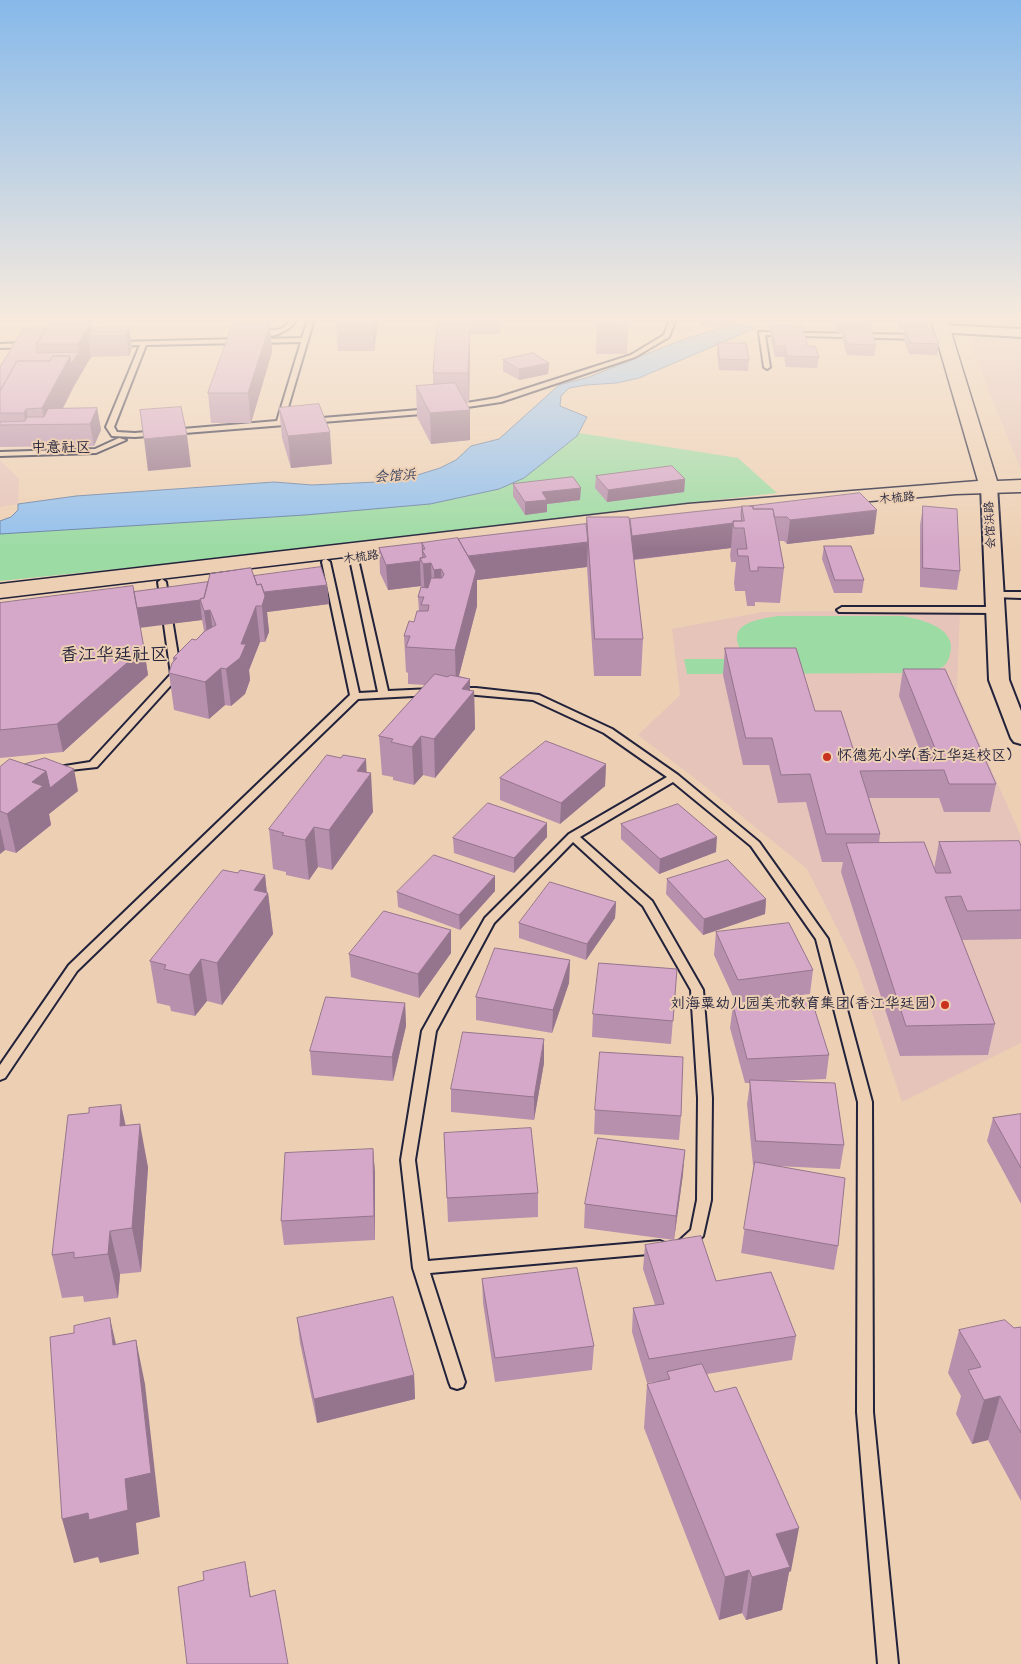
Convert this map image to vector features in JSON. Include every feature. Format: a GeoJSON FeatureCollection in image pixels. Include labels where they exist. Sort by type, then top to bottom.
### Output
{"type":"FeatureCollection","features":[{"type":"Feature","properties":{"kind":"street","name":"会馆浜路"},"geometry":{"type":"LineString","coordinates":[[960,394],[989,486],[999,680],[1021,738]]}},
{"type":"Feature","properties":{"kind":"street","name":"木梳路"},"geometry":{"type":"LineString","coordinates":[[0,601],[761,511],[960,494],[989,486]]}},
{"type":"Feature","properties":{"kind":"street","name":"木梳路"},"geometry":{"type":"LineString","coordinates":[[0,591],[688,510],[989,486],[1021,486]]}},
{"type":"Feature","properties":{"kind":"lane"},"geometry":{"type":"LineString","coordinates":[[123,394],[110,426],[115,434],[135,435],[422,412],[498,400],[517,394]]}},
{"type":"Feature","properties":{"kind":"lane"},"geometry":{"type":"LineString","coordinates":[[280,424],[289,394]]}},
{"type":"Feature","properties":{"kind":"lane"},"geometry":{"type":"LineString","coordinates":[[0,454],[96,451],[122,440]]}},
{"type":"Feature","properties":{"kind":"lane"},"geometry":{"type":"LineString","coordinates":[[354,559],[383,693]]}},
{"type":"Feature","properties":{"kind":"lane"},"geometry":{"type":"LineString","coordinates":[[326,562],[355,696]]}},
{"type":"Feature","properties":{"kind":"lane"},"geometry":{"type":"LineString","coordinates":[[46,771],[93,764],[176,674],[162,582]]}},
{"type":"Feature","properties":{"kind":"lane"},"geometry":{"type":"LineString","coordinates":[[842,610],[995,602],[1021,595]]}},
{"type":"Feature","properties":{"kind":"lane"},"geometry":{"type":"LineString","coordinates":[[0,1075],[73,968],[355,696],[383,693],[476,691],[536,697],[608,731],[674,777],[755,844],[822,938],[865,1102],[865,1412],[888,1664]]}},
{"type":"Feature","properties":{"kind":"lane"},"geometry":{"type":"LineString","coordinates":[[457,1382],[420,1268],[408,1160],[429,1031],[489,921],[573,836],[674,777]]}},
{"type":"Feature","properties":{"kind":"lane"},"geometry":{"type":"LineString","coordinates":[[420,1268],[685,1245],[698,1232],[704,1200],[705,1098],[698,990],[648,904],[573,836]]}},
{"type":"Feature","properties":{"kind":"shaded area"},"geometry":{"type":"Polygon","coordinates":[[[990,394],[1021,394],[1021,470],[990,394]]]}},
{"type":"Feature","properties":{"kind":"shaded area"},"geometry":{"type":"Polygon","coordinates":[[[0,460],[19,479],[18,504],[0,507],[0,460]]]}},
{"type":"Feature","properties":{"kind":"shaded area","name":"怀德苑小学(香江华廷校区)"},"geometry":{"type":"Polygon","coordinates":[[[762,612],[960,613],[957,692],[1021,836],[1021,1043],[902,1102],[857,968],[807,869],[638,735],[680,695],[672,629],[762,612]]]}},
{"type":"Feature","properties":{"kind":"green space"},"geometry":{"type":"Polygon","coordinates":[[[579,433],[738,458],[777,493],[146,566],[0,581],[0,534],[305,515],[430,504],[499,489],[524,478],[579,433]]]}},
{"type":"Feature","properties":{"kind":"green space"},"geometry":{"type":"Polygon","coordinates":[[[778,616],[909,617],[933,625],[946,634],[950,640],[950,655],[944,666],[921,673],[687,674],[684,659],[747,659],[737,639],[738,632],[749,623],[778,616]]]}},
{"type":"Feature","properties":{"kind":"water"},"geometry":{"type":"Polygon","coordinates":[[[549,394],[563,394],[561,396],[560,406],[587,417],[577,436],[524,478],[499,489],[430,504],[305,515],[0,534],[0,521],[11,517],[18,510],[18,504],[76,496],[274,482],[312,485],[398,481],[440,468],[456,460],[471,446],[499,439],[549,394]]]}},
{"type":"Feature","properties":{"kind":"building"},"geometry":{"type":"Polygon","coordinates":[[[0,394],[50,394],[42,408],[26,409],[24,413],[0,413],[0,394]]]}},
{"type":"Feature","properties":{"kind":"building"},"geometry":{"type":"Polygon","coordinates":[[[420,394],[461,394],[470,410],[430,413],[420,394]]]}},
{"type":"Feature","properties":{"kind":"building"},"geometry":{"type":"Polygon","coordinates":[[[319,404],[330,432],[288,436],[279,408],[319,404]]]}},
{"type":"Feature","properties":{"kind":"building"},"geometry":{"type":"Polygon","coordinates":[[[181,407],[187,435],[144,439],[140,410],[181,407]]]}},
{"type":"Feature","properties":{"kind":"building"},"geometry":{"type":"Polygon","coordinates":[[[97,408],[90,424],[0,425],[0,422],[25,421],[27,417],[44,417],[48,409],[97,408]]]}},
{"type":"Feature","properties":{"kind":"building"},"geometry":{"type":"Polygon","coordinates":[[[672,466],[685,479],[608,490],[596,476],[672,466]]]}},
{"type":"Feature","properties":{"kind":"building"},"geometry":{"type":"Polygon","coordinates":[[[573,477],[581,488],[542,492],[547,500],[525,502],[513,484],[573,477]]]}},
{"type":"Feature","properties":{"kind":"building"},"geometry":{"type":"Polygon","coordinates":[[[860,493],[877,510],[790,520],[787,517],[774,517],[773,509],[753,509],[753,506],[750,506],[860,493]]]}},
{"type":"Feature","properties":{"kind":"building"},"geometry":{"type":"Polygon","coordinates":[[[742,506],[753,506],[753,509],[773,509],[784,568],[758,567],[758,571],[750,571],[748,556],[738,556],[737,549],[747,549],[744,528],[734,528],[733,521],[744,521],[742,506]]]}},
{"type":"Feature","properties":{"kind":"building"},"geometry":{"type":"Polygon","coordinates":[[[923,506],[957,509],[960,571],[923,568],[923,506]]]}},
{"type":"Feature","properties":{"kind":"building"},"geometry":{"type":"Polygon","coordinates":[[[742,507],[742,521],[632,536],[630,519],[742,507]]]}},
{"type":"Feature","properties":{"kind":"building"},"geometry":{"type":"Polygon","coordinates":[[[587,517],[629,517],[643,639],[595,639],[587,517]]]}},
{"type":"Feature","properties":{"kind":"building"},"geometry":{"type":"Polygon","coordinates":[[[586,524],[588,542],[468,556],[458,539],[586,524]]]}},
{"type":"Feature","properties":{"kind":"building"},"geometry":{"type":"Polygon","coordinates":[[[458,538],[476,571],[455,650],[406,647],[410,636],[404,636],[409,621],[414,622],[417,611],[428,611],[429,605],[421,605],[424,597],[418,597],[421,587],[428,588],[431,578],[442,578],[444,574],[441,569],[434,570],[431,563],[423,564],[420,558],[426,557],[422,550],[425,549],[422,543],[458,538]]]}},
{"type":"Feature","properties":{"kind":"building"},"geometry":{"type":"Polygon","coordinates":[[[422,543],[423,558],[420,558],[420,561],[386,565],[379,548],[422,543]]]}},
{"type":"Feature","properties":{"kind":"building"},"geometry":{"type":"Polygon","coordinates":[[[824,546],[851,546],[864,580],[835,580],[824,546]]]}},
{"type":"Feature","properties":{"kind":"building"},"geometry":{"type":"Polygon","coordinates":[[[321,567],[327,585],[264,592],[261,584],[257,585],[254,576],[321,567]]]}},
{"type":"Feature","properties":{"kind":"building"},"geometry":{"type":"Polygon","coordinates":[[[251,568],[257,585],[261,584],[265,596],[262,606],[256,606],[241,644],[246,644],[240,658],[226,669],[221,668],[205,682],[169,673],[172,663],[177,658],[173,658],[192,639],[196,640],[205,631],[216,625],[210,610],[204,611],[200,599],[204,598],[210,574],[251,568]]]}},
{"type":"Feature","properties":{"kind":"building"},"geometry":{"type":"Polygon","coordinates":[[[208,582],[204,598],[200,600],[137,608],[134,592],[208,582]]]}},
{"type":"Feature","properties":{"kind":"building"},"geometry":{"type":"Polygon","coordinates":[[[133,586],[144,648],[57,724],[0,730],[0,603],[133,586]]]}},
{"type":"Feature","properties":{"kind":"building"},"geometry":{"type":"Polygon","coordinates":[[[725,648],[796,648],[815,711],[841,711],[856,758],[939,758],[903,669],[945,669],[996,784],[949,784],[944,770],[860,771],[880,834],[826,834],[810,774],[781,775],[772,738],[746,738],[725,648]]]}},
{"type":"Feature","properties":{"kind":"building"},"geometry":{"type":"Polygon","coordinates":[[[435,674],[470,679],[462,689],[474,691],[434,739],[421,736],[412,747],[391,742],[393,739],[379,736],[435,674]]]}},
{"type":"Feature","properties":{"kind":"building"},"geometry":{"type":"Polygon","coordinates":[[[546,741],[606,764],[561,803],[500,778],[546,741]]]}},
{"type":"Feature","properties":{"kind":"building"},"geometry":{"type":"Polygon","coordinates":[[[327,755],[341,758],[343,755],[366,759],[357,771],[371,773],[329,830],[314,827],[305,840],[282,835],[284,833],[269,829],[327,755]]]}},
{"type":"Feature","properties":{"kind":"building"},"geometry":{"type":"Polygon","coordinates":[[[45,758],[74,769],[50,788],[46,771],[25,764],[45,758]]]}},
{"type":"Feature","properties":{"kind":"building"},"geometry":{"type":"Polygon","coordinates":[[[10,759],[46,771],[32,782],[43,786],[7,814],[0,811],[0,767],[10,759]]]}},
{"type":"Feature","properties":{"kind":"building"},"geometry":{"type":"Polygon","coordinates":[[[488,803],[547,823],[514,858],[453,838],[488,803]]]}},
{"type":"Feature","properties":{"kind":"building"},"geometry":{"type":"Polygon","coordinates":[[[678,804],[717,837],[660,859],[621,824],[678,804]]]}},
{"type":"Feature","properties":{"kind":"building"},"geometry":{"type":"Polygon","coordinates":[[[1019,841],[1021,846],[1021,910],[967,911],[961,896],[945,897],[995,1024],[906,1026],[846,843],[924,842],[936,873],[951,873],[939,842],[1019,841]]]}},
{"type":"Feature","properties":{"kind":"building"},"geometry":{"type":"Polygon","coordinates":[[[434,855],[495,876],[459,915],[397,892],[434,855]]]}},
{"type":"Feature","properties":{"kind":"building"},"geometry":{"type":"Polygon","coordinates":[[[728,860],[766,899],[704,919],[667,879],[728,860]]]}},
{"type":"Feature","properties":{"kind":"building"},"geometry":{"type":"Polygon","coordinates":[[[223,870],[238,873],[240,870],[265,875],[254,890],[268,893],[217,963],[201,959],[189,975],[164,969],[166,965],[150,961],[223,870]]]}},
{"type":"Feature","properties":{"kind":"building"},"geometry":{"type":"Polygon","coordinates":[[[550,882],[616,902],[587,944],[519,923],[550,882]]]}},
{"type":"Feature","properties":{"kind":"building"},"geometry":{"type":"Polygon","coordinates":[[[384,911],[451,930],[418,974],[349,954],[384,911]]]}},
{"type":"Feature","properties":{"kind":"building"},"geometry":{"type":"Polygon","coordinates":[[[789,923],[813,970],[738,980],[716,932],[789,923]]]}},
{"type":"Feature","properties":{"kind":"building"},"geometry":{"type":"Polygon","coordinates":[[[495,948],[570,960],[553,1010],[476,997],[495,948]]]}},
{"type":"Feature","properties":{"kind":"building"},"geometry":{"type":"Polygon","coordinates":[[[599,963],[677,969],[673,1021],[593,1014],[599,963]]]}},
{"type":"Feature","properties":{"kind":"building"},"geometry":{"type":"Polygon","coordinates":[[[326,997],[405,1003],[392,1057],[310,1051],[326,997]]]}},
{"type":"Feature","properties":{"kind":"building"},"geometry":{"type":"Polygon","coordinates":[[[812,1001],[829,1055],[747,1059],[733,1005],[812,1001]]]}},
{"type":"Feature","properties":{"kind":"building"},"geometry":{"type":"Polygon","coordinates":[[[463,1032],[544,1039],[534,1097],[451,1089],[463,1032]]]}},
{"type":"Feature","properties":{"kind":"building"},"geometry":{"type":"Polygon","coordinates":[[[600,1052],[683,1057],[681,1116],[595,1110],[600,1052]]]}},
{"type":"Feature","properties":{"kind":"building"},"geometry":{"type":"Polygon","coordinates":[[[750,1080],[835,1083],[844,1145],[756,1141],[750,1080]]]}},
{"type":"Feature","properties":{"kind":"building"},"geometry":{"type":"Polygon","coordinates":[[[121,1105],[120,1126],[140,1124],[132,1228],[110,1231],[108,1254],[74,1258],[74,1252],[52,1255],[68,1115],[89,1113],[89,1108],[121,1105]]]}},
{"type":"Feature","properties":{"kind":"building"},"geometry":{"type":"Polygon","coordinates":[[[1021,1114],[1021,1168],[993,1118],[1021,1114]]]}},
{"type":"Feature","properties":{"kind":"building"},"geometry":{"type":"Polygon","coordinates":[[[531,1128],[538,1193],[447,1198],[444,1133],[531,1128]]]}},
{"type":"Feature","properties":{"kind":"building"},"geometry":{"type":"Polygon","coordinates":[[[598,1138],[685,1150],[676,1216],[585,1204],[598,1138]]]}},
{"type":"Feature","properties":{"kind":"building"},"geometry":{"type":"Polygon","coordinates":[[[373,1149],[374,1216],[281,1221],[285,1153],[373,1149]]]}},
{"type":"Feature","properties":{"kind":"building"},"geometry":{"type":"Polygon","coordinates":[[[755,1162],[845,1178],[838,1246],[744,1229],[755,1162]]]}},
{"type":"Feature","properties":{"kind":"building"},"geometry":{"type":"Polygon","coordinates":[[[701,1236],[716,1281],[771,1272],[796,1336],[649,1359],[633,1308],[664,1304],[645,1245],[701,1236]]]}},
{"type":"Feature","properties":{"kind":"building"},"geometry":{"type":"Polygon","coordinates":[[[577,1268],[594,1346],[495,1358],[482,1279],[577,1268]]]}},
{"type":"Feature","properties":{"kind":"building"},"geometry":{"type":"Polygon","coordinates":[[[393,1297],[414,1375],[314,1399],[297,1318],[393,1297]]]}},
{"type":"Feature","properties":{"kind":"building"},"geometry":{"type":"Polygon","coordinates":[[[110,1318],[113,1345],[136,1340],[151,1473],[125,1479],[128,1510],[89,1520],[88,1513],[62,1519],[50,1337],[74,1333],[74,1326],[110,1318]]]}},
{"type":"Feature","properties":{"kind":"building"},"geometry":{"type":"Polygon","coordinates":[[[1005,1320],[1014,1328],[1021,1327],[1021,1433],[1000,1396],[984,1400],[968,1370],[981,1367],[959,1330],[1005,1320]]]}},
{"type":"Feature","properties":{"kind":"building"},"geometry":{"type":"Polygon","coordinates":[[[702,1364],[715,1392],[736,1387],[799,1528],[776,1534],[790,1567],[752,1577],[749,1570],[725,1577],[647,1384],[670,1379],[667,1372],[702,1364]]]}},
{"type":"Feature","properties":{"kind":"building"},"geometry":{"type":"Polygon","coordinates":[[[245,1562],[250,1597],[275,1590],[288,1664],[187,1664],[178,1587],[204,1580],[203,1572],[245,1562]]]}},
{"type":"Feature","properties":{"kind":"place","name":"怀德苑小学(香江华廷校区)"},"geometry":{"type":"Point","coordinates":[827,757]}},
{"type":"Feature","properties":{"kind":"place","name":"刘海粟幼儿园美术教育集团(香江华廷园)"},"geometry":{"type":"Point","coordinates":[945,1005]}},
{"type":"Feature","properties":{"kind":"district","name":"中意社区"},"geometry":{"type":"Point","coordinates":[61,449]}},
{"type":"Feature","properties":{"kind":"district","name":"香江华廷社区"},"geometry":{"type":"Point","coordinates":[114,656]}},
{"type":"Feature","properties":{"kind":"water label","name":"会馆浜"},"geometry":{"type":"Point","coordinates":[395,477]}}]}
